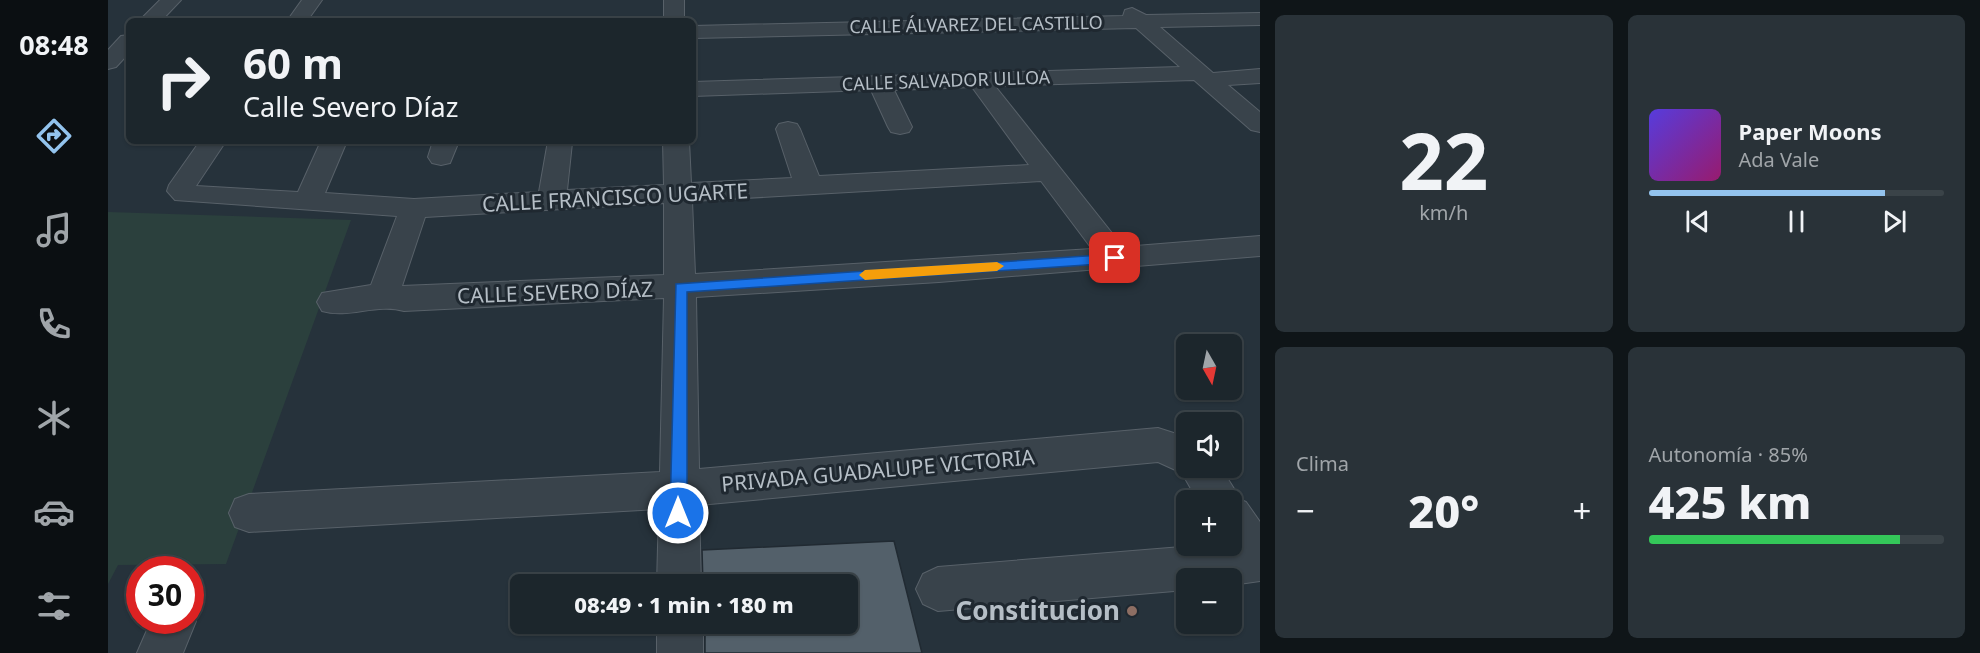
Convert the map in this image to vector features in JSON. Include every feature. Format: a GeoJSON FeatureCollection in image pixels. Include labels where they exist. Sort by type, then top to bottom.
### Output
{"type":"FeatureCollection","features":[{"type":"Feature","properties":{"kind":"street"},"geometry":{"type":"LineString","coordinates":[[152,18],[171,0]]}},
{"type":"Feature","properties":{"kind":"street"},"geometry":{"type":"LineString","coordinates":[[299,18],[312,0]]}},
{"type":"Feature","properties":{"kind":"street"},"geometry":{"type":"LineString","coordinates":[[674,0],[674,18]]}},
{"type":"Feature","properties":{"kind":"street"},"geometry":{"type":"LineString","coordinates":[[1117,0],[1260,125]]}},
{"type":"Feature","properties":{"kind":"street","name":"CALLE ÁLVAREZ DEL CASTILLO"},"geometry":{"type":"LineString","coordinates":[[696,32],[1260,19]]}},
{"type":"Feature","properties":{"kind":"street"},"geometry":{"type":"LineString","coordinates":[[108,62],[122,45]]}},
{"type":"Feature","properties":{"kind":"street","name":"CALLE SALVADOR ULLOA"},"geometry":{"type":"LineString","coordinates":[[696,89],[978,80],[1260,76]]}},
{"type":"Feature","properties":{"kind":"street"},"geometry":{"type":"LineString","coordinates":[[978,80],[1115,258]]}},
{"type":"Feature","properties":{"kind":"street"},"geometry":{"type":"LineString","coordinates":[[879,83],[900,127]]}},
{"type":"Feature","properties":{"kind":"street"},"geometry":{"type":"LineString","coordinates":[[788,129],[809,187]]}},
{"type":"Feature","properties":{"kind":"street","name":"CALLE FRANCISCO UGARTE"},"geometry":{"type":"LineString","coordinates":[[211,144],[181,191],[192,196],[414,208],[677,195],[1049,172]]}},
{"type":"Feature","properties":{"kind":"street"},"geometry":{"type":"LineString","coordinates":[[307,202],[333,144]]}},
{"type":"Feature","properties":{"kind":"street"},"geometry":{"type":"LineString","coordinates":[[552,201],[559,144]]}},
{"type":"Feature","properties":{"kind":"street"},"geometry":{"type":"LineString","coordinates":[[676,144],[680,287],[679,574]]}},
{"type":"Feature","properties":{"kind":"street"},"geometry":{"type":"LineString","coordinates":[[388,295],[386,287],[414,208]]}},
{"type":"Feature","properties":{"kind":"street","name":"CALLE SEVERO DÍAZ"},"geometry":{"type":"LineString","coordinates":[[333,302],[388,295],[404,299],[680,287],[1260,246]]}},
{"type":"Feature","properties":{"kind":"street","name":"PRIVADA GUADALUPE VICTORIA"},"geometry":{"type":"LineString","coordinates":[[249,513],[678,489],[1158,445],[1176,453]]}},
{"type":"Feature","properties":{"kind":"street"},"geometry":{"type":"LineString","coordinates":[[1203,478],[1213,490]]}},
{"type":"Feature","properties":{"kind":"street"},"geometry":{"type":"LineString","coordinates":[[938,589],[1135,574],[1260,559],[1242,531]]}},
{"type":"Feature","properties":{"kind":"street"},"geometry":{"type":"LineString","coordinates":[[160,653],[168,634]]}},
{"type":"Feature","properties":{"kind":"street"},"geometry":{"type":"LineString","coordinates":[[680,634],[680,653]]}},
{"type":"Feature","properties":{"kind":"green space"},"geometry":{"type":"Polygon","coordinates":[[[108,212],[351,220],[226,564],[204,564],[204,556],[126,556],[126,565],[118,565],[108,584],[108,212]]]}},
{"type":"Feature","properties":{"kind":"building"},"geometry":{"type":"Polygon","coordinates":[[[894,541],[922,653],[705,653],[705,634],[858,634],[858,574],[703,574],[702,550],[894,541]]]}},
{"type":"Feature","properties":{"kind":"slow traffic"},"geometry":{"type":"LineString","coordinates":[[865,275],[997,266]]}},
{"type":"Feature","properties":{"kind":"place","name":"Constitucion"},"geometry":{"type":"Point","coordinates":[1132,611]}},
{"type":"Feature","properties":{"kind":"route"},"geometry":{"type":"LineString","coordinates":[[678,513],[680,287],[1115,258]]}}]}
